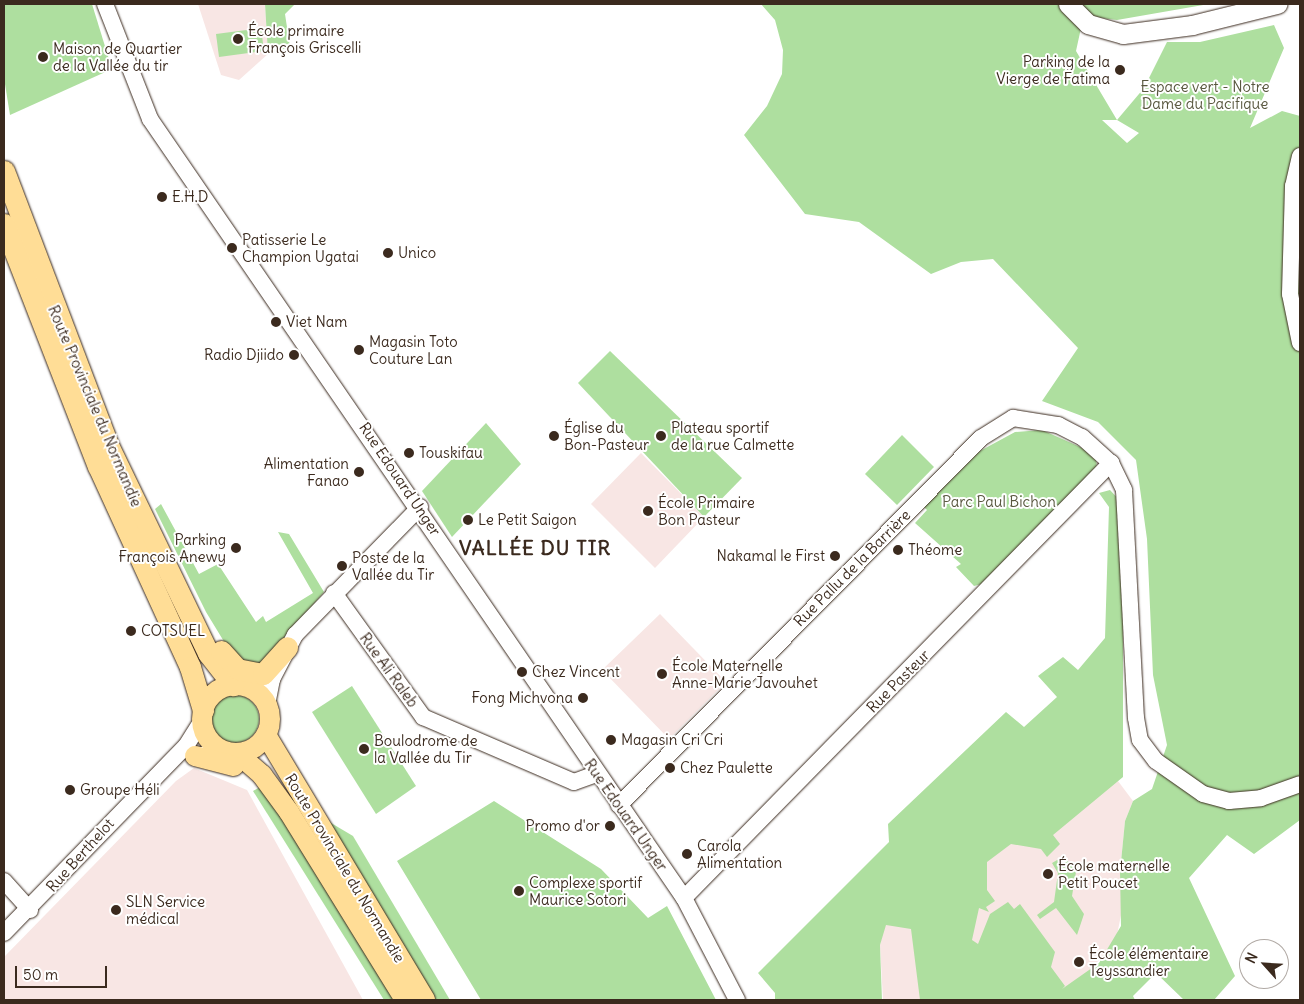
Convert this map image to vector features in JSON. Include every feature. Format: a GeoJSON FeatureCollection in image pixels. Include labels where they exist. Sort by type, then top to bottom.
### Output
{"type":"FeatureCollection","features":[{"type":"Feature","properties":{"kind":"highway","name":"Route Provinciale du Normandie"},"geometry":{"type":"LineString","coordinates":[[4,170],[88,394],[208,653],[237,685]]}},
{"type":"Feature","properties":{"kind":"highway","name":"Route Provinciale du Normandie"},"geometry":{"type":"LineString","coordinates":[[4,224],[98,466],[190,667],[203,715]]}},
{"type":"Feature","properties":{"kind":"highway"},"geometry":{"type":"LineString","coordinates":[[88,394],[225,658],[237,670],[263,674],[287,647]]}},
{"type":"Feature","properties":{"kind":"main road"},"geometry":{"type":"LineString","coordinates":[[1068,4],[1088,24],[1123,34],[1192,25],[1277,4]]}},
{"type":"Feature","properties":{"kind":"main road"},"geometry":{"type":"LineString","coordinates":[[237,685],[262,696],[267,705],[270,721],[266,735],[254,748],[230,752],[208,738],[203,715],[214,693],[237,685]]}},
{"type":"Feature","properties":{"kind":"main road","name":"Route Provinciale du Normandie"},"geometry":{"type":"LineString","coordinates":[[266,735],[425,1000]]}},
{"type":"Feature","properties":{"kind":"main road","name":"Route Provinciale du Normandie"},"geometry":{"type":"LineString","coordinates":[[230,752],[262,775],[289,812],[405,1000]]}},
{"type":"Feature","properties":{"kind":"main road"},"geometry":{"type":"LineString","coordinates":[[194,756],[231,764],[257,779],[289,812]]}},
{"type":"Feature","properties":{"kind":"street","name":"Rue Edouard Unger"},"geometry":{"type":"LineString","coordinates":[[105,4],[150,119],[420,508],[596,774],[684,898],[737,1000]]}},
{"type":"Feature","properties":{"kind":"street"},"geometry":{"type":"LineString","coordinates":[[1300,156],[1293,186],[1290,294],[1300,343]]}},
{"type":"Feature","properties":{"kind":"street","name":"Rue Pallu de la Barrière"},"geometry":{"type":"LineString","coordinates":[[619,805],[981,438],[1014,418],[1058,425],[1082,437],[1111,463]]}},
{"type":"Feature","properties":{"kind":"street"},"geometry":{"type":"LineString","coordinates":[[1111,463],[1124,490],[1129,516],[1136,718],[1140,740],[1156,761],[1202,794],[1229,800],[1261,798],[1300,784]]}},
{"type":"Feature","properties":{"kind":"street","name":"Rue Pasteur"},"geometry":{"type":"LineString","coordinates":[[684,898],[1111,463]]}},
{"type":"Feature","properties":{"kind":"street"},"geometry":{"type":"LineString","coordinates":[[267,705],[272,679],[287,647],[334,593],[420,508]]}},
{"type":"Feature","properties":{"kind":"street","name":"Rue Ali Raleb"},"geometry":{"type":"LineString","coordinates":[[334,593],[423,717],[574,782],[596,774]]}},
{"type":"Feature","properties":{"kind":"street"},"geometry":{"type":"LineString","coordinates":[[237,685],[272,679]]}},
{"type":"Feature","properties":{"kind":"street","name":"Rue Berthelot"},"geometry":{"type":"LineString","coordinates":[[4,933],[30,910],[186,746],[203,715]]}},
{"type":"Feature","properties":{"kind":"street","name":"Rue Berthelot"},"geometry":{"type":"LineString","coordinates":[[156,776],[194,756],[230,752]]}},
{"type":"Feature","properties":{"kind":"street"},"geometry":{"type":"LineString","coordinates":[[4,881],[30,910]]}},
{"type":"Feature","properties":{"kind":"shaded area","name":"École primaire François Griscelli"},"geometry":{"type":"Polygon","coordinates":[[[198,4],[265,4],[268,54],[239,80],[221,75],[198,4]]]}},
{"type":"Feature","properties":{"kind":"shaded area","name":"École Primaire Bon Pasteur"},"geometry":{"type":"Polygon","coordinates":[[[641,453],[704,517],[655,568],[591,504],[641,453]]]}},
{"type":"Feature","properties":{"kind":"shaded area","name":"École Maternelle Anne-Marie Javouhet"},"geometry":{"type":"Polygon","coordinates":[[[660,614],[726,682],[669,739],[602,670],[660,614]]]}},
{"type":"Feature","properties":{"kind":"shaded area","name":"École maternelle Petit Poucet"},"geometry":{"type":"Polygon","coordinates":[[[1097,753],[1133,801],[1125,821],[1120,872],[1122,910],[1116,940],[1087,974],[1059,991],[978,965],[966,928],[990,842],[1097,753]]]}},
{"type":"Feature","properties":{"kind":"shaded area"},"geometry":{"type":"Polygon","coordinates":[[[194,768],[247,790],[363,1000],[4,1000],[4,957],[176,781],[194,768]]]}},
{"type":"Feature","properties":{"kind":"shaded area"},"geometry":{"type":"Polygon","coordinates":[[[892,880],[949,1000],[883,1000],[880,945],[892,880]]]}},
{"type":"Feature","properties":{"kind":"green space"},"geometry":{"type":"Polygon","coordinates":[[[4,4],[92,4],[112,69],[10,115],[4,78],[4,4]]]}},
{"type":"Feature","properties":{"kind":"green space"},"geometry":{"type":"Polygon","coordinates":[[[265,4],[295,4],[285,14],[290,47],[268,54],[265,4]]]}},
{"type":"Feature","properties":{"kind":"green space","name":"Espace vert - Notre Dame du Pacifique"},"geometry":{"type":"Polygon","coordinates":[[[761,4],[1209,4],[1117,20],[1092,17],[1081,28],[1076,51],[1117,120],[1144,88],[1167,42],[1200,42],[1274,25],[1284,48],[1250,128],[1282,111],[1300,116],[1300,820],[1254,854],[1227,835],[1189,878],[1235,976],[1214,1000],[1184,1000],[1156,973],[1133,996],[1135,1000],[920,1000],[911,929],[886,925],[880,945],[882,1000],[775,1000],[775,993],[758,973],[889,842],[888,824],[1006,712],[1024,727],[1057,697],[1038,676],[1063,657],[1078,670],[1105,638],[1109,507],[1099,493],[1110,490],[1123,504],[1123,777],[1053,835],[1060,844],[1047,857],[1041,849],[1011,844],[987,862],[987,890],[995,901],[986,907],[989,912],[979,908],[972,940],[978,944],[990,914],[1008,902],[1014,909],[1020,904],[1055,952],[1051,967],[1065,986],[1062,989],[1099,963],[1121,926],[1120,872],[1125,821],[1133,801],[1152,789],[1167,745],[1153,675],[1147,539],[1136,460],[1098,422],[1042,401],[1078,348],[993,259],[961,262],[931,274],[859,222],[805,214],[744,135],[767,106],[782,74],[783,50],[775,20],[761,4]],[[1102,120],[1127,143],[1139,133],[1117,120],[1102,120]]]}},
{"type":"Feature","properties":{"kind":"green space"},"geometry":{"type":"Polygon","coordinates":[[[261,28],[264,51],[219,57],[216,34],[261,28]]]}},
{"type":"Feature","properties":{"kind":"green space","name":"Plateau sportif de la rue Calmette"},"geometry":{"type":"Polygon","coordinates":[[[610,351],[742,478],[704,517],[578,383],[610,351]]]}},
{"type":"Feature","properties":{"kind":"green space"},"geometry":{"type":"Polygon","coordinates":[[[486,423],[521,464],[452,537],[422,491],[486,423]]]}},
{"type":"Feature","properties":{"kind":"green space","name":"Parc Paul Bichon"},"geometry":{"type":"Polygon","coordinates":[[[1042,430],[1087,450],[1096,457],[1097,470],[982,584],[974,586],[956,567],[961,564],[915,523],[927,510],[924,507],[980,451],[1015,432],[1042,430]]]}},
{"type":"Feature","properties":{"kind":"green space"},"geometry":{"type":"Polygon","coordinates":[[[902,435],[934,467],[897,505],[865,474],[902,435]]]}},
{"type":"Feature","properties":{"kind":"green space"},"geometry":{"type":"Polygon","coordinates":[[[161,504],[199,574],[218,564],[256,622],[263,616],[266,622],[313,593],[278,532],[289,534],[324,592],[258,669],[234,658],[206,612],[155,509],[161,504]]]}},
{"type":"Feature","properties":{"kind":"green space","name":"Boulodrome de la Vallée du Tir"},"geometry":{"type":"Polygon","coordinates":[[[352,686],[416,786],[376,814],[312,712],[352,686]]]}},
{"type":"Feature","properties":{"kind":"green space"},"geometry":{"type":"Polygon","coordinates":[[[235,695],[244,697],[252,702],[257,710],[259,719],[257,728],[252,736],[244,741],[235,743],[226,741],[218,736],[213,728],[211,719],[213,710],[218,702],[226,697],[235,695]]]}},
{"type":"Feature","properties":{"kind":"green space"},"geometry":{"type":"Polygon","coordinates":[[[260,787],[289,823],[396,1000],[384,1000],[253,791],[260,787]]]}},
{"type":"Feature","properties":{"kind":"green space","name":"Complexe sportif Maurice Sotori"},"geometry":{"type":"Polygon","coordinates":[[[494,801],[601,869],[648,918],[667,906],[716,1000],[481,1000],[397,861],[494,801]]]}},
{"type":"Feature","properties":{"kind":"green space"},"geometry":{"type":"Polygon","coordinates":[[[321,817],[353,836],[450,1000],[433,1000],[321,817]]]}},
{"type":"Feature","properties":{"kind":"green space"},"geometry":{"type":"Polygon","coordinates":[[[1064,856],[1076,872],[1072,896],[1084,914],[1077,935],[1056,908],[1040,919],[1037,915],[1054,902],[1058,873],[1052,863],[1064,856]]]}},
{"type":"Feature","properties":{"kind":"place","name":"École primaire François Griscelli"},"geometry":{"type":"Point","coordinates":[238,39]}},
{"type":"Feature","properties":{"kind":"place","name":"Maison de Quartier de la Vallée du tir"},"geometry":{"type":"Point","coordinates":[43,57]}},
{"type":"Feature","properties":{"kind":"place","name":"Parking de la Vierge de Fatima"},"geometry":{"type":"Point","coordinates":[1120,70]}},
{"type":"Feature","properties":{"kind":"place","name":"E.H.D"},"geometry":{"type":"Point","coordinates":[162,197]}},
{"type":"Feature","properties":{"kind":"place","name":"Patisserie Le Champion Ugatai"},"geometry":{"type":"Point","coordinates":[232,248]}},
{"type":"Feature","properties":{"kind":"place","name":"Unico"},"geometry":{"type":"Point","coordinates":[388,253]}},
{"type":"Feature","properties":{"kind":"place","name":"Viet Nam"},"geometry":{"type":"Point","coordinates":[276,322]}},
{"type":"Feature","properties":{"kind":"place","name":"Magasin Toto Couture Lan"},"geometry":{"type":"Point","coordinates":[359,350]}},
{"type":"Feature","properties":{"kind":"place","name":"Radio Djiido"},"geometry":{"type":"Point","coordinates":[294,355]}},
{"type":"Feature","properties":{"kind":"place","name":"Église du Bon-Pasteur"},"geometry":{"type":"Point","coordinates":[554,436]}},
{"type":"Feature","properties":{"kind":"place","name":"Plateau sportif de la rue Calmette"},"geometry":{"type":"Point","coordinates":[661,436]}},
{"type":"Feature","properties":{"kind":"place","name":"Touskifau"},"geometry":{"type":"Point","coordinates":[409,453]}},
{"type":"Feature","properties":{"kind":"place","name":"Alimentation Fanao"},"geometry":{"type":"Point","coordinates":[359,472]}},
{"type":"Feature","properties":{"kind":"place","name":"École Primaire Bon Pasteur"},"geometry":{"type":"Point","coordinates":[648,511]}},
{"type":"Feature","properties":{"kind":"place","name":"Le Petit Saigon"},"geometry":{"type":"Point","coordinates":[468,520]}},
{"type":"Feature","properties":{"kind":"place","name":"Parking François Anewy"},"geometry":{"type":"Point","coordinates":[236,548]}},
{"type":"Feature","properties":{"kind":"place","name":"Théome"},"geometry":{"type":"Point","coordinates":[898,550]}},
{"type":"Feature","properties":{"kind":"place","name":"Nakamal le First"},"geometry":{"type":"Point","coordinates":[835,556]}},
{"type":"Feature","properties":{"kind":"place","name":"Poste de la Vallée du Tir"},"geometry":{"type":"Point","coordinates":[342,566]}},
{"type":"Feature","properties":{"kind":"place","name":"COTSUEL"},"geometry":{"type":"Point","coordinates":[131,631]}},
{"type":"Feature","properties":{"kind":"place","name":"Chez Vincent"},"geometry":{"type":"Point","coordinates":[522,672]}},
{"type":"Feature","properties":{"kind":"place","name":"École Maternelle Anne-Marie Javouhet"},"geometry":{"type":"Point","coordinates":[662,674]}},
{"type":"Feature","properties":{"kind":"place","name":"Fong Michvona"},"geometry":{"type":"Point","coordinates":[583,698]}},
{"type":"Feature","properties":{"kind":"place","name":"Magasin Cri Cri"},"geometry":{"type":"Point","coordinates":[611,740]}},
{"type":"Feature","properties":{"kind":"place","name":"Boulodrome de la Vallée du Tir"},"geometry":{"type":"Point","coordinates":[364,749]}},
{"type":"Feature","properties":{"kind":"place","name":"Chez Paulette"},"geometry":{"type":"Point","coordinates":[670,768]}},
{"type":"Feature","properties":{"kind":"place","name":"Groupe Héli"},"geometry":{"type":"Point","coordinates":[70,790]}},
{"type":"Feature","properties":{"kind":"place","name":"Promo d'or"},"geometry":{"type":"Point","coordinates":[610,826]}},
{"type":"Feature","properties":{"kind":"place","name":"Carola Alimentation"},"geometry":{"type":"Point","coordinates":[687,854]}},
{"type":"Feature","properties":{"kind":"place","name":"École maternelle Petit Poucet"},"geometry":{"type":"Point","coordinates":[1048,874]}},
{"type":"Feature","properties":{"kind":"place","name":"Complexe sportif Maurice Sotori"},"geometry":{"type":"Point","coordinates":[519,891]}},
{"type":"Feature","properties":{"kind":"place","name":"SLN Service médical"},"geometry":{"type":"Point","coordinates":[116,910]}},
{"type":"Feature","properties":{"kind":"place","name":"École élémentaire Teyssandier"},"geometry":{"type":"Point","coordinates":[1079,962]}},
{"type":"Feature","properties":{"kind":"district","name":"VALLÉE DU TIR"},"geometry":{"type":"Point","coordinates":[535,547]}}]}
